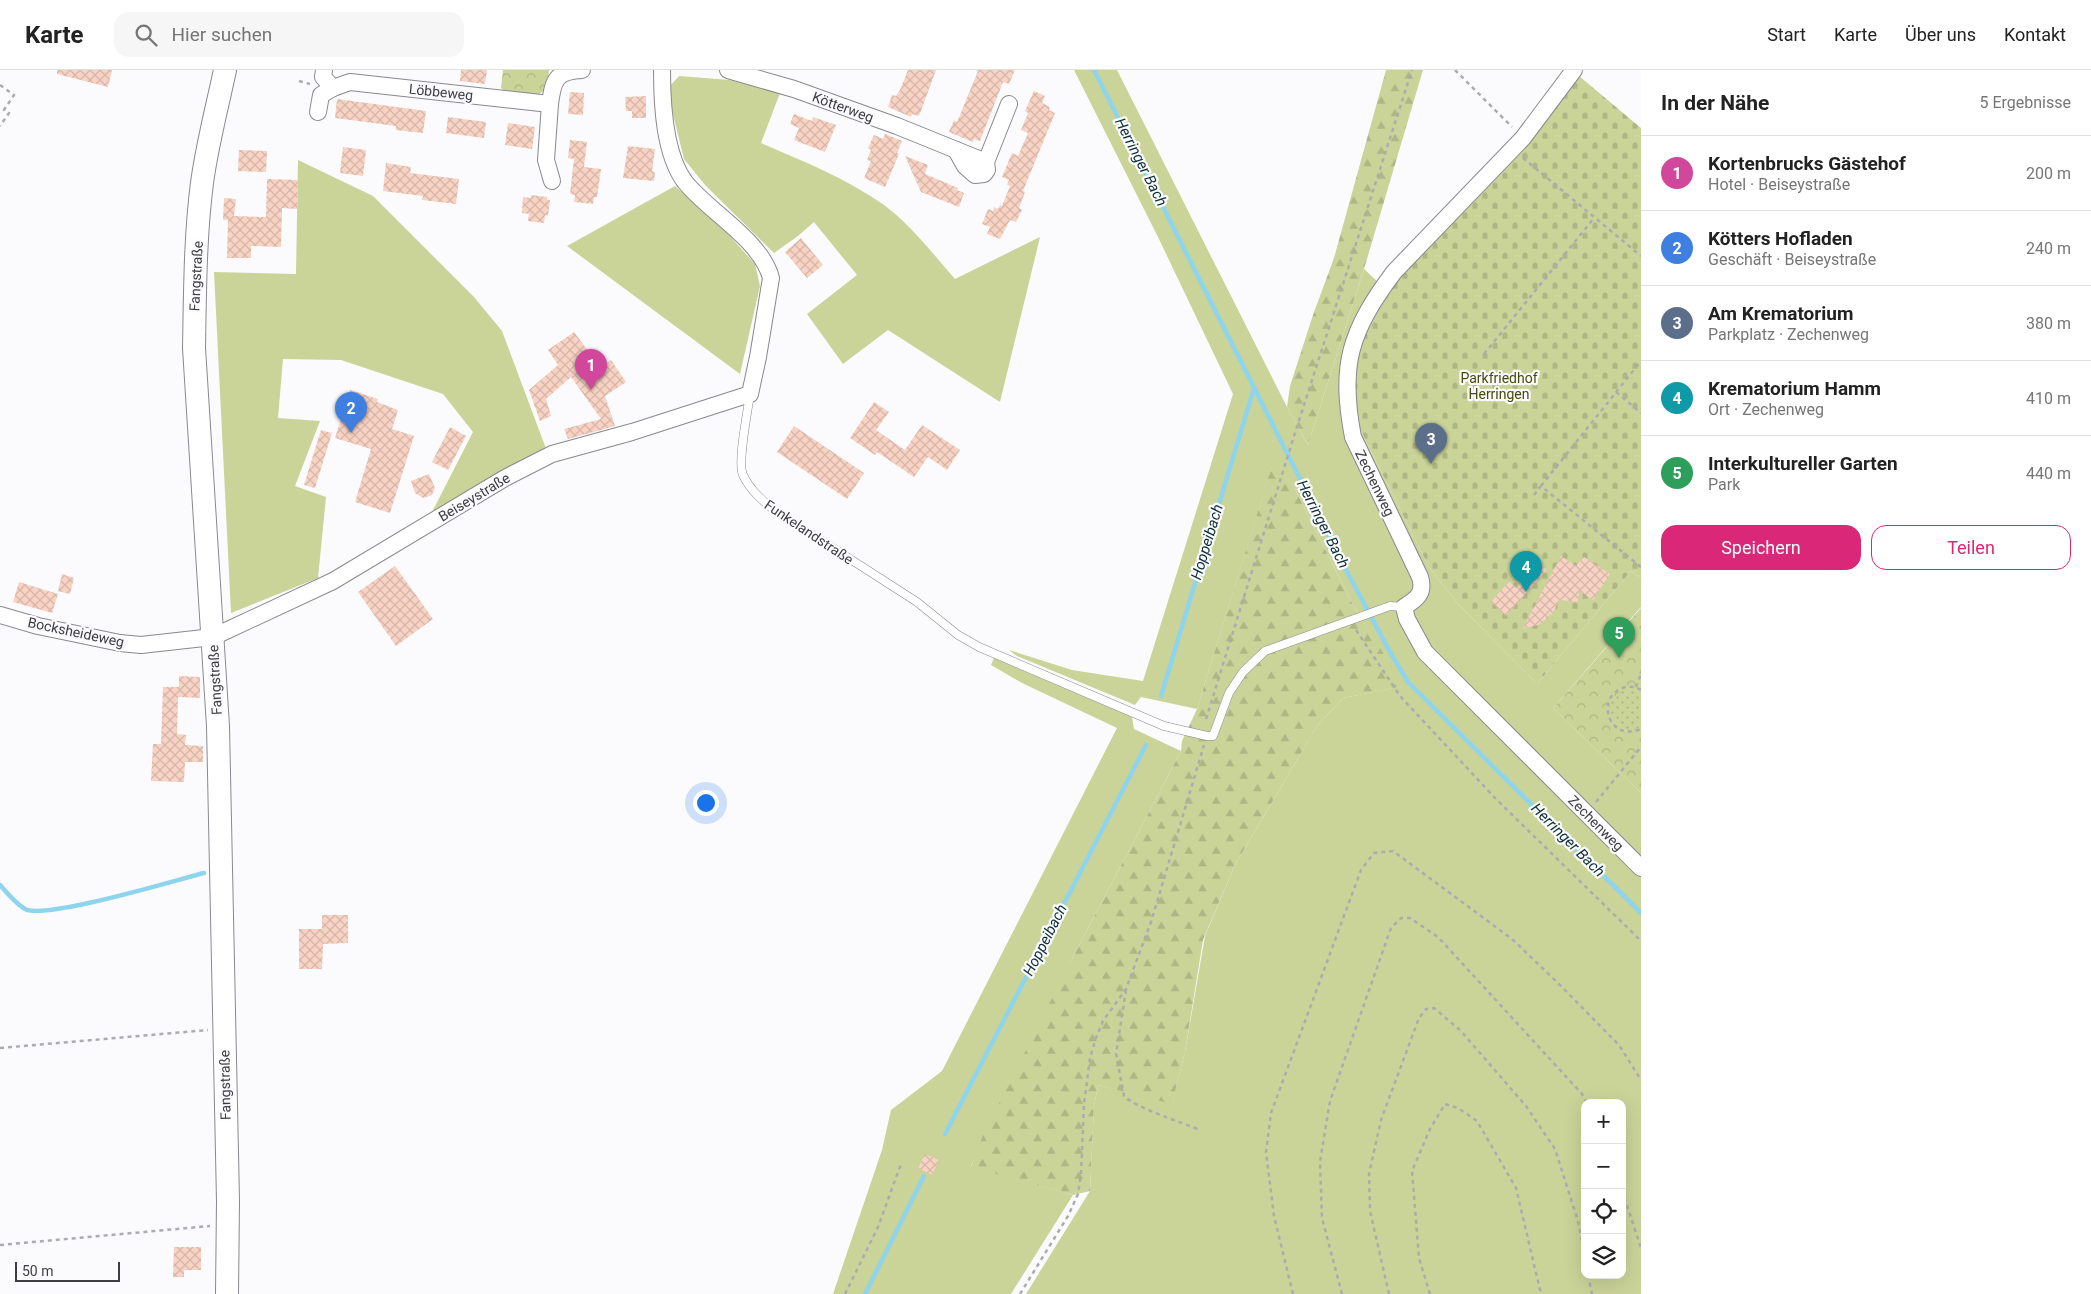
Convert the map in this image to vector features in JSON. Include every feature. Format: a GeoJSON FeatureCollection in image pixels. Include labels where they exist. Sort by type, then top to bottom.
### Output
{"type":"FeatureCollection","features":[{"type":"Feature","properties":{"kind":"main road","name":"Fangstraße"},"geometry":{"type":"LineString","coordinates":[[225,70],[210,135],[202,184],[194,348],[218,726],[227,1294]]}},
{"type":"Feature","properties":{"kind":"street"},"geometry":{"type":"LineString","coordinates":[[318,112],[321,95],[333,88],[323,77],[324,70]]}},
{"type":"Feature","properties":{"kind":"street"},"geometry":{"type":"LineString","coordinates":[[552,181],[546,160],[552,86],[558,76],[567,72],[582,70]]}},
{"type":"Feature","properties":{"kind":"street","name":"Funkelandstraße"},"geometry":{"type":"LineString","coordinates":[[662,70],[662,101],[667,136],[674,159],[684,180],[706,204],[741,234],[768,265],[771,278],[750,394]]}},
{"type":"Feature","properties":{"kind":"street","name":"Kötterweg"},"geometry":{"type":"LineString","coordinates":[[728,70],[804,92],[897,126],[986,162],[1009,104]]}},
{"type":"Feature","properties":{"kind":"street","name":"Zechenweg"},"geometry":{"type":"LineString","coordinates":[[1574,70],[1518,143],[1394,272],[1361,322],[1352,346],[1348,370],[1347,396],[1353,438],[1415,564],[1422,584],[1422,590],[1415,600],[1397,607],[1407,619],[1425,652],[1641,868]]}},
{"type":"Feature","properties":{"kind":"street","name":"Löbbeweg"},"geometry":{"type":"LineString","coordinates":[[333,88],[350,82],[550,104]]}},
{"type":"Feature","properties":{"kind":"street","name":"Beiseystraße"},"geometry":{"type":"LineString","coordinates":[[212,637],[333,581],[505,478],[552,454],[632,432],[750,394]]}},
{"type":"Feature","properties":{"kind":"street","name":"Bocksheideweg"},"geometry":{"type":"LineString","coordinates":[[0,615],[38,626],[120,643],[141,645],[212,637]]}},
{"type":"Feature","properties":{"kind":"lane","name":"Funkelandstraße"},"geometry":{"type":"LineString","coordinates":[[750,394],[742,453],[742,474],[757,496],[774,510],[917,602],[958,636],[1164,726],[1204,736]]}},
{"type":"Feature","properties":{"kind":"lane"},"geometry":{"type":"LineString","coordinates":[[1204,736],[1213,736],[1229,693],[1243,672],[1265,651],[1351,620],[1397,607]]}},
{"type":"Feature","properties":{"kind":"path"},"geometry":{"type":"LineString","coordinates":[[1200,1130],[1139,1106],[1124,1096],[1116,1054],[1126,989],[1154,913],[1196,777],[1204,736],[1280,480],[1412,70]]}},
{"type":"Feature","properties":{"kind":"path"},"geometry":{"type":"LineString","coordinates":[[1454,70],[1518,143],[1594,218],[1641,256]]}},
{"type":"Feature","properties":{"kind":"path"},"geometry":{"type":"LineString","coordinates":[[0,86],[14,95],[4,110],[9,113],[0,126]]}},
{"type":"Feature","properties":{"kind":"path"},"geometry":{"type":"LineString","coordinates":[[1484,354],[1594,218]]}},
{"type":"Feature","properties":{"kind":"path"},"geometry":{"type":"LineString","coordinates":[[1534,495],[1641,361]]}},
{"type":"Feature","properties":{"kind":"path"},"geometry":{"type":"LineString","coordinates":[[1616,392],[1641,413]]}},
{"type":"Feature","properties":{"kind":"path"},"geometry":{"type":"LineString","coordinates":[[1541,486],[1641,567]]}},
{"type":"Feature","properties":{"kind":"path"},"geometry":{"type":"LineString","coordinates":[[1351,620],[1358,634],[1400,696],[1496,799],[1641,941]]}},
{"type":"Feature","properties":{"kind":"path"},"geometry":{"type":"LineString","coordinates":[[1636,687],[1641,674]]}},
{"type":"Feature","properties":{"kind":"path"},"geometry":{"type":"LineString","coordinates":[[1640,731],[1626,732],[1618,729],[1608,717],[1607,708],[1614,694],[1622,688],[1636,687],[1641,690]]}},
{"type":"Feature","properties":{"kind":"path"},"geometry":{"type":"LineString","coordinates":[[1586,814],[1641,747]]}},
{"type":"Feature","properties":{"kind":"path"},"geometry":{"type":"LineString","coordinates":[[1293,1294],[1274,1216],[1266,1152],[1271,1113],[1361,870],[1374,853],[1393,851],[1512,938],[1619,1045],[1641,1080]]}},
{"type":"Feature","properties":{"kind":"path"},"geometry":{"type":"LineString","coordinates":[[1342,1294],[1322,1218],[1321,1154],[1330,1101],[1391,928],[1400,918],[1410,918],[1438,937],[1585,1099]]}},
{"type":"Feature","properties":{"kind":"path"},"geometry":{"type":"LineString","coordinates":[[1020,1294],[1068,1216],[1078,1194],[1081,1174],[1084,1104],[1090,1058],[1103,1021],[1126,989]]}},
{"type":"Feature","properties":{"kind":"path"},"geometry":{"type":"LineString","coordinates":[[1390,1294],[1370,1211],[1369,1174],[1381,1120],[1419,1018],[1426,1009],[1434,1008],[1460,1030],[1526,1106],[1555,1149],[1581,1236]]}},
{"type":"Feature","properties":{"kind":"path"},"geometry":{"type":"LineString","coordinates":[[0,1048],[224,1029]]}},
{"type":"Feature","properties":{"kind":"path"},"geometry":{"type":"LineString","coordinates":[[1430,1294],[1419,1258],[1412,1171],[1430,1129],[1445,1104],[1458,1108],[1476,1120],[1516,1188],[1541,1294]]}},
{"type":"Feature","properties":{"kind":"path"},"geometry":{"type":"LineString","coordinates":[[845,1294],[878,1227],[902,1164]]}},
{"type":"Feature","properties":{"kind":"path"},"geometry":{"type":"LineString","coordinates":[[1626,1202],[1641,1248]]}},
{"type":"Feature","properties":{"kind":"path"},"geometry":{"type":"LineString","coordinates":[[0,1245],[227,1225]]}},
{"type":"Feature","properties":{"kind":"path"},"geometry":{"type":"LineString","coordinates":[[1589,1279],[1592,1294]]}},
{"type":"Feature","properties":{"kind":"green space"},"geometry":{"type":"Polygon","coordinates":[[[503,70],[549,70],[547,85],[541,93],[536,95],[523,96],[510,93],[501,88],[503,70]]]}},
{"type":"Feature","properties":{"kind":"green space"},"geometry":{"type":"Polygon","coordinates":[[[1074,70],[1117,70],[1308,445],[1364,269],[1378,282],[1360,429],[1429,567],[1458,604],[1537,684],[1631,571],[1641,578],[1641,607],[1553,708],[1641,793],[1641,1294],[1026,1294],[1090,1191],[1094,1106],[1098,1085],[1172,1103],[1185,1052],[1205,936],[1235,865],[1317,726],[1343,698],[1403,686],[1353,605],[1295,489],[1274,460],[1197,709],[1141,697],[1135,705],[1017,656],[1009,650],[1072,670],[1143,681],[1233,394],[1158,237],[1074,70]]]}},
{"type":"Feature","properties":{"kind":"green space"},"geometry":{"type":"Polygon","coordinates":[[[1386,70],[1423,70],[1364,269],[1308,445],[1287,407],[1290,386],[1334,258],[1386,70]]]}},
{"type":"Feature","properties":{"kind":"green space"},"geometry":{"type":"Polygon","coordinates":[[[679,76],[730,80],[780,93],[761,143],[808,163],[870,195],[894,213],[913,231],[955,279],[1040,237],[1000,402],[888,330],[843,364],[807,314],[857,275],[814,222],[774,253],[705,185],[684,159],[673,114],[669,87],[679,76]]]}},
{"type":"Feature","properties":{"kind":"green space","name":"Parkfriedhof Herringen"},"geometry":{"type":"Polygon","coordinates":[[[1579,76],[1641,128],[1641,578],[1631,571],[1537,684],[1458,604],[1429,567],[1360,429],[1353,368],[1365,331],[1394,282],[1579,76]]]}},
{"type":"Feature","properties":{"kind":"green space"},"geometry":{"type":"Polygon","coordinates":[[[298,160],[373,196],[474,297],[502,331],[548,454],[431,514],[473,432],[443,394],[341,360],[283,359],[278,418],[320,421],[295,486],[326,497],[318,578],[231,613],[214,272],[296,274],[298,160]]]}},
{"type":"Feature","properties":{"kind":"green space"},"geometry":{"type":"Polygon","coordinates":[[[675,186],[728,234],[755,264],[760,286],[740,374],[567,246],[675,186]]]}},
{"type":"Feature","properties":{"kind":"green space"},"geometry":{"type":"Polygon","coordinates":[[[1274,459],[1295,489],[1353,605],[1404,686],[1343,698],[1317,726],[1235,865],[1203,940],[1185,1052],[1172,1104],[1098,1085],[1094,1106],[1090,1191],[1073,1195],[971,1167],[983,1135],[1075,953],[1181,751],[1182,741],[1197,709],[1274,459]]]}},
{"type":"Feature","properties":{"kind":"green space"},"geometry":{"type":"Polygon","coordinates":[[[1641,608],[1641,793],[1553,708],[1641,608]]]}},
{"type":"Feature","properties":{"kind":"green space"},"geometry":{"type":"Polygon","coordinates":[[[994,658],[1132,717],[1134,729],[1181,751],[1075,953],[971,1166],[1073,1195],[1011,1294],[833,1294],[882,1150],[891,1110],[942,1071],[1117,728],[1022,683],[991,665],[994,658]]]}},
{"type":"Feature","properties":{"kind":"green space"},"geometry":{"type":"Polygon","coordinates":[[[1630,689],[1641,692],[1641,727],[1630,730],[1621,728],[1614,723],[1610,716],[1609,707],[1612,699],[1619,693],[1630,689]]]}},
{"type":"Feature","properties":{"kind":"building"},"geometry":{"type":"Polygon","coordinates":[[[57,70],[112,70],[108,87],[57,74],[57,70]]]}},
{"type":"Feature","properties":{"kind":"building"},"geometry":{"type":"Polygon","coordinates":[[[461,70],[487,70],[485,84],[460,81],[461,70]]]}},
{"type":"Feature","properties":{"kind":"building"},"geometry":{"type":"Polygon","coordinates":[[[908,70],[936,70],[919,116],[912,114],[911,117],[888,107],[892,95],[896,96],[900,90],[908,70]]]}},
{"type":"Feature","properties":{"kind":"building"},"geometry":{"type":"Polygon","coordinates":[[[975,70],[1015,70],[1009,84],[1003,82],[980,141],[974,139],[973,142],[949,132],[954,120],[957,122],[960,115],[978,71],[975,70]]]}},
{"type":"Feature","properties":{"kind":"building"},"geometry":{"type":"Polygon","coordinates":[[[1034,91],[1045,96],[1042,103],[1050,107],[1049,110],[1055,113],[1023,191],[1025,192],[1019,208],[1022,210],[1016,222],[1010,220],[1000,239],[987,234],[990,227],[982,224],[988,209],[993,211],[994,207],[998,209],[1000,205],[1002,206],[1010,186],[1007,185],[1009,180],[1002,177],[1012,153],[1018,156],[1028,133],[1021,130],[1028,113],[1025,111],[1034,91]]]}},
{"type":"Feature","properties":{"kind":"building"},"geometry":{"type":"Polygon","coordinates":[[[570,92],[584,93],[583,115],[568,114],[570,92]]]}},
{"type":"Feature","properties":{"kind":"building"},"geometry":{"type":"Polygon","coordinates":[[[646,96],[646,118],[632,118],[632,111],[626,111],[625,97],[646,96]]]}},
{"type":"Feature","properties":{"kind":"building"},"geometry":{"type":"Polygon","coordinates":[[[337,99],[426,111],[423,133],[396,130],[396,126],[335,118],[337,99]]]}},
{"type":"Feature","properties":{"kind":"building"},"geometry":{"type":"Polygon","coordinates":[[[794,114],[812,121],[813,117],[836,125],[825,152],[794,140],[799,128],[790,124],[794,114]]]}},
{"type":"Feature","properties":{"kind":"building"},"geometry":{"type":"Polygon","coordinates":[[[448,117],[486,122],[484,138],[446,133],[448,117]]]}},
{"type":"Feature","properties":{"kind":"building"},"geometry":{"type":"Polygon","coordinates":[[[508,123],[535,127],[532,149],[505,145],[508,123]]]}},
{"type":"Feature","properties":{"kind":"building"},"geometry":{"type":"Polygon","coordinates":[[[885,134],[902,141],[897,153],[899,154],[885,187],[864,178],[871,161],[867,160],[871,150],[868,148],[874,135],[883,139],[885,134]]]}},
{"type":"Feature","properties":{"kind":"building"},"geometry":{"type":"Polygon","coordinates":[[[570,140],[587,142],[584,167],[601,169],[597,197],[594,197],[593,204],[574,202],[575,195],[570,194],[574,159],[568,158],[570,140]]]}},
{"type":"Feature","properties":{"kind":"building"},"geometry":{"type":"Polygon","coordinates":[[[628,146],[655,149],[652,171],[655,172],[654,181],[623,178],[628,146]]]}},
{"type":"Feature","properties":{"kind":"building"},"geometry":{"type":"Polygon","coordinates":[[[343,147],[366,150],[363,176],[340,173],[343,147]]]}},
{"type":"Feature","properties":{"kind":"building"},"geometry":{"type":"Polygon","coordinates":[[[239,150],[267,151],[266,172],[238,171],[239,150]]]}},
{"type":"Feature","properties":{"kind":"building"},"geometry":{"type":"Polygon","coordinates":[[[905,156],[928,165],[925,174],[958,188],[957,190],[964,193],[959,207],[921,192],[905,156]]]}},
{"type":"Feature","properties":{"kind":"building"},"geometry":{"type":"Polygon","coordinates":[[[386,163],[411,167],[410,173],[459,179],[456,204],[422,200],[423,196],[383,191],[386,163]]]}},
{"type":"Feature","properties":{"kind":"building"},"geometry":{"type":"Polygon","coordinates":[[[267,179],[298,180],[297,209],[282,208],[281,247],[251,246],[251,258],[227,258],[228,220],[223,220],[224,198],[236,199],[234,216],[266,217],[267,179]]]}},
{"type":"Feature","properties":{"kind":"building"},"geometry":{"type":"Polygon","coordinates":[[[531,195],[547,197],[547,200],[550,200],[548,216],[545,215],[544,223],[528,221],[529,214],[522,213],[523,197],[531,198],[531,195]]]}},
{"type":"Feature","properties":{"kind":"building"},"geometry":{"type":"Polygon","coordinates":[[[801,238],[823,265],[807,278],[785,252],[801,238]]]}},
{"type":"Feature","properties":{"kind":"building"},"geometry":{"type":"Polygon","coordinates":[[[574,332],[601,368],[611,360],[626,382],[605,396],[615,426],[568,439],[564,429],[601,419],[571,377],[546,399],[551,416],[540,421],[529,390],[558,365],[548,350],[574,332]]]}},
{"type":"Feature","properties":{"kind":"building"},"geometry":{"type":"Polygon","coordinates":[[[350,390],[378,399],[377,402],[398,410],[392,429],[414,436],[390,513],[355,502],[371,449],[335,438],[350,390]]]}},
{"type":"Feature","properties":{"kind":"building"},"geometry":{"type":"Polygon","coordinates":[[[874,402],[889,412],[876,430],[905,450],[922,425],[960,450],[947,470],[928,457],[914,477],[877,452],[875,455],[850,438],[874,402]]]}},
{"type":"Feature","properties":{"kind":"building"},"geometry":{"type":"Polygon","coordinates":[[[794,426],[864,473],[847,499],[777,452],[794,426]]]}},
{"type":"Feature","properties":{"kind":"building"},"geometry":{"type":"Polygon","coordinates":[[[450,427],[466,436],[448,470],[432,462],[450,427]]]}},
{"type":"Feature","properties":{"kind":"building"},"geometry":{"type":"Polygon","coordinates":[[[321,430],[332,433],[315,488],[304,485],[321,430]]]}},
{"type":"Feature","properties":{"kind":"building"},"geometry":{"type":"Polygon","coordinates":[[[429,474],[435,488],[432,495],[423,498],[415,493],[411,481],[429,474]]]}},
{"type":"Feature","properties":{"kind":"building"},"geometry":{"type":"Polygon","coordinates":[[[1561,556],[1576,566],[1584,557],[1610,574],[1593,600],[1579,591],[1578,602],[1559,600],[1552,615],[1550,614],[1538,625],[1523,628],[1561,556]]]}},
{"type":"Feature","properties":{"kind":"building"},"geometry":{"type":"Polygon","coordinates":[[[1538,563],[1547,570],[1506,616],[1491,602],[1509,581],[1516,588],[1538,563]]]}},
{"type":"Feature","properties":{"kind":"building"},"geometry":{"type":"Polygon","coordinates":[[[395,566],[433,619],[396,646],[358,592],[395,566]]]}},
{"type":"Feature","properties":{"kind":"building"},"geometry":{"type":"Polygon","coordinates":[[[62,574],[74,578],[70,594],[58,591],[62,574]]]}},
{"type":"Feature","properties":{"kind":"building"},"geometry":{"type":"Polygon","coordinates":[[[19,582],[58,594],[52,613],[13,602],[19,582]]]}},
{"type":"Feature","properties":{"kind":"building"},"geometry":{"type":"Polygon","coordinates":[[[179,676],[200,677],[200,698],[178,697],[177,734],[186,735],[185,745],[203,746],[203,762],[185,762],[184,782],[151,781],[153,744],[161,744],[163,687],[179,687],[179,676]]]}},
{"type":"Feature","properties":{"kind":"building"},"geometry":{"type":"Polygon","coordinates":[[[322,915],[348,915],[348,943],[323,944],[322,969],[299,969],[299,929],[322,929],[322,915]]]}},
{"type":"Feature","properties":{"kind":"building"},"geometry":{"type":"Polygon","coordinates":[[[925,1154],[939,1160],[932,1175],[918,1168],[925,1154]]]}},
{"type":"Feature","properties":{"kind":"building"},"geometry":{"type":"Polygon","coordinates":[[[174,1247],[201,1247],[201,1270],[184,1270],[184,1277],[173,1277],[174,1247]]]}},
{"type":"Feature","properties":{"kind":"waterway","name":"Herringer Bach"},"geometry":{"type":"LineString","coordinates":[[1094,70],[1345,568],[1408,682],[1641,913]]}},
{"type":"Feature","properties":{"kind":"waterway","name":"Hoppeibach"},"geometry":{"type":"LineString","coordinates":[[1161,696],[1254,388]]}},
{"type":"Feature","properties":{"kind":"waterway","name":"Hoppeibach"},"geometry":{"type":"LineString","coordinates":[[945,1134],[1146,745]]}},
{"type":"Feature","properties":{"kind":"waterway"},"geometry":{"type":"LineString","coordinates":[[0,885],[22,907],[37,911],[83,904],[204,873]]}},
{"type":"Feature","properties":{"kind":"waterway","name":"Hoppeibach"},"geometry":{"type":"LineString","coordinates":[[865,1294],[924,1176]]}},
{"type":"Feature","properties":{"kind":"place","name":"Kortenbrucks Gästehof"},"geometry":{"type":"Point","coordinates":[591,390]}},
{"type":"Feature","properties":{"kind":"place","name":"Kötters Hofladen"},"geometry":{"type":"Point","coordinates":[351,433]}},
{"type":"Feature","properties":{"kind":"place","name":"Am Krematorium"},"geometry":{"type":"Point","coordinates":[1431,464]}},
{"type":"Feature","properties":{"kind":"place","name":"Krematorium Hamm"},"geometry":{"type":"Point","coordinates":[1526,592]}},
{"type":"Feature","properties":{"kind":"place","name":"Interkultureller Garten"},"geometry":{"type":"Point","coordinates":[1619,658]}}]}
